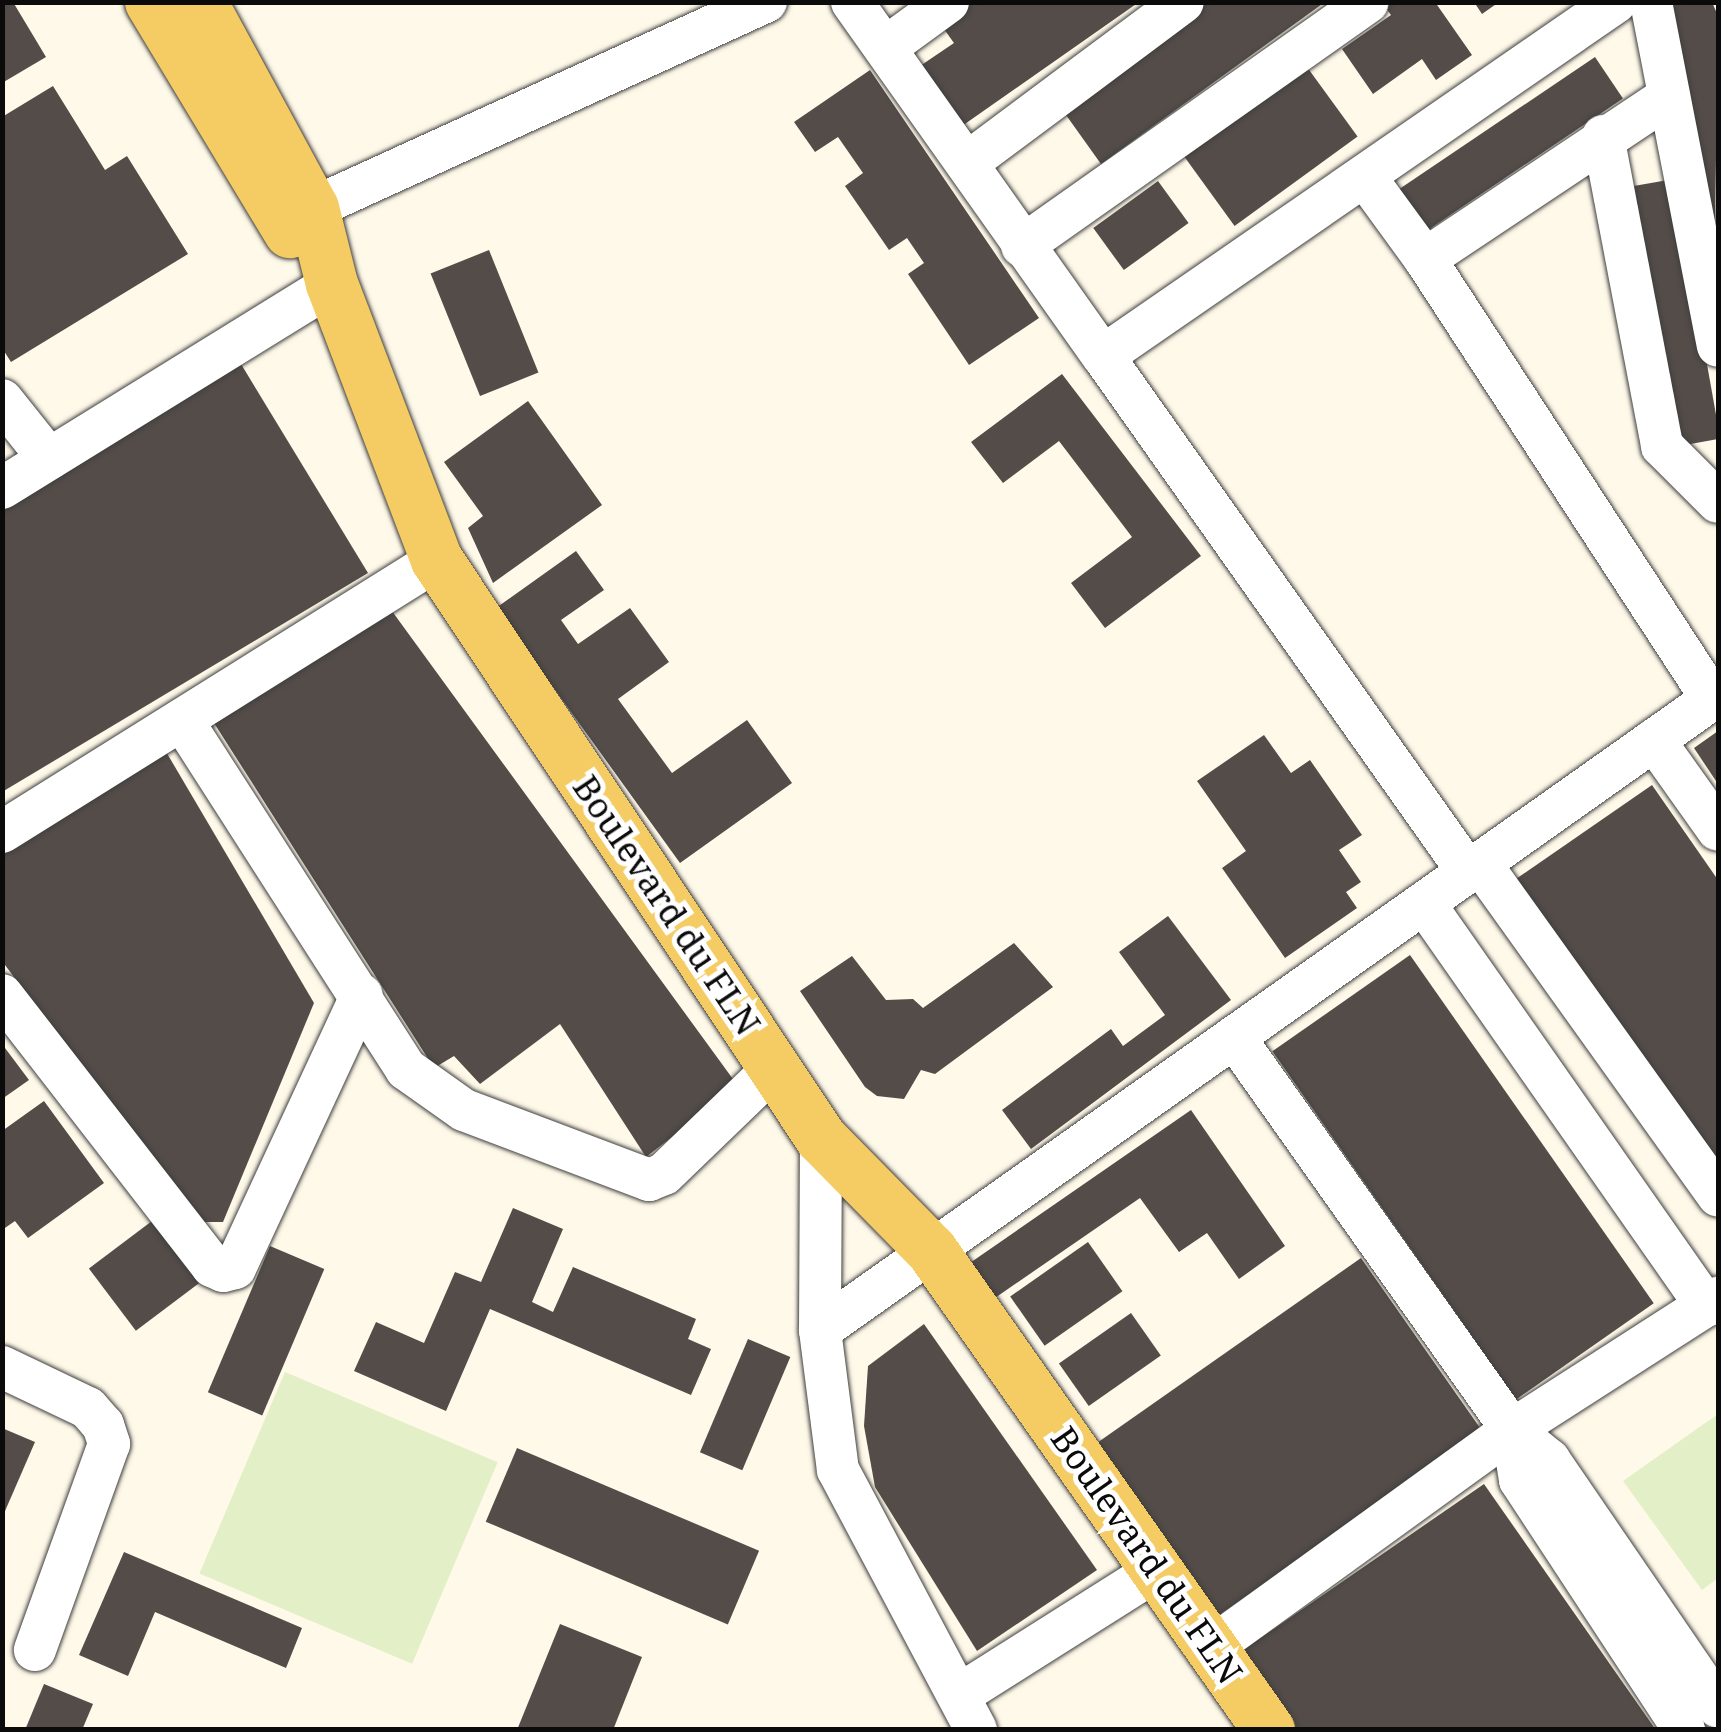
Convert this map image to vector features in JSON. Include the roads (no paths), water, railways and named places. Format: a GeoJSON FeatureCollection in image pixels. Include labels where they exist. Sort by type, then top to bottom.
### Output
{"type":"FeatureCollection","features":[{"type":"Feature","properties":{"kind":"main road"},"geometry":{"type":"LineString","coordinates":[[151,2],[284,226],[332,284]]}},
{"type":"Feature","properties":{"kind":"main road","name":"Boulevard du FLN"},"geometry":{"type":"LineString","coordinates":[[201,2],[313,208],[332,284],[438,560],[821,1138],[932,1250],[1269,1730]]}},
{"type":"Feature","properties":{"kind":"street"},"geometry":{"type":"LineString","coordinates":[[313,208],[766,2]]}},
{"type":"Feature","properties":{"kind":"street"},"geometry":{"type":"LineString","coordinates":[[852,2],[1022,246],[1718,1196]]}},
{"type":"Feature","properties":{"kind":"street"},"geometry":{"type":"LineString","coordinates":[[885,48],[948,2]]}},
{"type":"Feature","properties":{"kind":"street"},"geometry":{"type":"LineString","coordinates":[[967,163],[1183,2]]}},
{"type":"Feature","properties":{"kind":"street"},"geometry":{"type":"LineString","coordinates":[[1022,246],[1368,2]]}},
{"type":"Feature","properties":{"kind":"street"},"geometry":{"type":"LineString","coordinates":[[1103,356],[1616,2]]}},
{"type":"Feature","properties":{"kind":"street"},"geometry":{"type":"LineString","coordinates":[[1651,2],[1670,96],[1709,244],[1718,346]]}},
{"type":"Feature","properties":{"kind":"street"},"geometry":{"type":"LineString","coordinates":[[1425,258],[1603,136],[1670,96]]}},
{"type":"Feature","properties":{"kind":"street"},"geometry":{"type":"LineString","coordinates":[[1603,136],[1662,446],[1718,502]]}},
{"type":"Feature","properties":{"kind":"street"},"geometry":{"type":"LineString","coordinates":[[820,1330],[1715,697],[1425,258],[1366,178]]}},
{"type":"Feature","properties":{"kind":"street"},"geometry":{"type":"LineString","coordinates":[[2,488],[332,284]]}},
{"type":"Feature","properties":{"kind":"street"},"geometry":{"type":"LineString","coordinates":[[2,400],[50,459]]}},
{"type":"Feature","properties":{"kind":"street"},"geometry":{"type":"LineString","coordinates":[[2,832],[438,560]]}},
{"type":"Feature","properties":{"kind":"street"},"geometry":{"type":"LineString","coordinates":[[182,720],[406,1069],[423,1086],[464,1110],[649,1180],[664,1174],[775,1067]]}},
{"type":"Feature","properties":{"kind":"street"},"geometry":{"type":"LineString","coordinates":[[1654,740],[1718,830]]}},
{"type":"Feature","properties":{"kind":"street"},"geometry":{"type":"LineString","coordinates":[[1212,1648],[1512,1430],[1712,1302],[1424,903]]}},
{"type":"Feature","properties":{"kind":"street"},"geometry":{"type":"LineString","coordinates":[[2,995],[212,1266],[224,1270],[235,1268],[362,995]]}},
{"type":"Feature","properties":{"kind":"street"},"geometry":{"type":"LineString","coordinates":[[1234,1037],[1512,1430],[1549,1460],[1718,1707]]}},
{"type":"Feature","properties":{"kind":"street"},"geometry":{"type":"LineString","coordinates":[[821,1138],[820,1330],[838,1470],[967,1712],[1158,1569]]}},
{"type":"Feature","properties":{"kind":"street"},"geometry":{"type":"LineString","coordinates":[[2,1368],[88,1408],[109,1444],[35,1650]]}},
{"type":"Feature","properties":{"kind":"street"},"geometry":{"type":"LineString","coordinates":[[1512,1430],[1520,1480],[1684,1730]]}}]}
